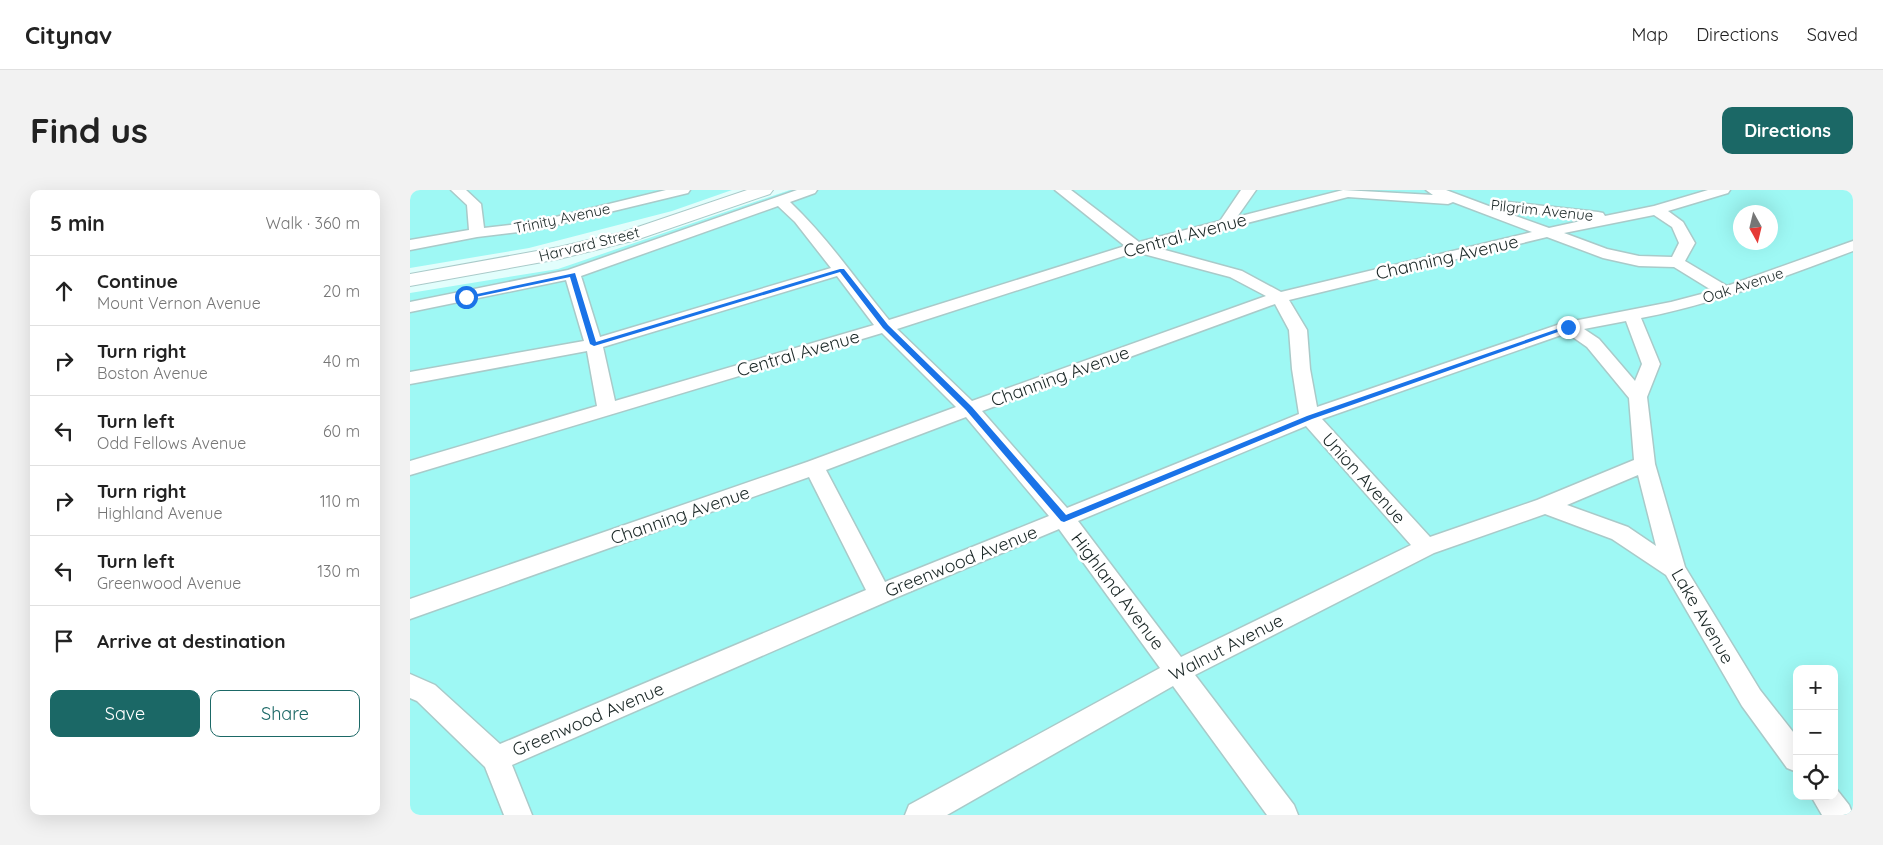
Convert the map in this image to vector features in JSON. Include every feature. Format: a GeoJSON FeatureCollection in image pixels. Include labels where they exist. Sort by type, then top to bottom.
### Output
{"type":"FeatureCollection","features":[{"type":"Feature","properties":{"kind":"main road","name":"Harvard Street"},"geometry":{"type":"LineString","coordinates":[[410,280],[559,253],[629,236],[772,195]]}},
{"type":"Feature","properties":{"kind":"lane"},"geometry":{"type":"LineString","coordinates":[[458,190],[474,204],[477,233]]}},
{"type":"Feature","properties":{"kind":"lane","name":"Trinity Avenue"},"geometry":{"type":"LineString","coordinates":[[410,245],[477,233],[535,226],[683,190]]}},
{"type":"Feature","properties":{"kind":"lane"},"geometry":{"type":"LineString","coordinates":[[410,307],[572,274],[772,195],[810,190]]}},
{"type":"Feature","properties":{"kind":"lane"},"geometry":{"type":"LineString","coordinates":[[1062,190],[1136,247],[1236,274],[1279,298]]}},
{"type":"Feature","properties":{"kind":"lane"},"geometry":{"type":"LineString","coordinates":[[1226,223],[1240,200],[1249,190]]}},
{"type":"Feature","properties":{"kind":"lane","name":"Pilgrim Avenue"},"geometry":{"type":"LineString","coordinates":[[1433,190],[1603,252],[1639,261],[1677,262],[1726,292]]}},
{"type":"Feature","properties":{"kind":"lane","name":"Channing Avenue"},"geometry":{"type":"LineString","coordinates":[[410,610],[814,467],[969,409],[1279,298],[1550,232],[1657,210],[1723,190]]}},
{"type":"Feature","properties":{"kind":"lane","name":"Central Avenue"},"geometry":{"type":"LineString","coordinates":[[410,468],[885,327],[1136,247],[1354,192]]}},
{"type":"Feature","properties":{"kind":"lane","name":"Pilgrim Avenue"},"geometry":{"type":"LineString","coordinates":[[1354,192],[1617,218]]}},
{"type":"Feature","properties":{"kind":"lane","name":"Highland Avenue"},"geometry":{"type":"LineString","coordinates":[[772,195],[800,219],[885,327],[969,409],[1064,519],[1284,815]]}},
{"type":"Feature","properties":{"kind":"lane"},"geometry":{"type":"LineString","coordinates":[[1657,210],[1678,224],[1687,244],[1677,262]]}},
{"type":"Feature","properties":{"kind":"lane","name":"Oak Avenue"},"geometry":{"type":"LineString","coordinates":[[1632,316],[1726,292],[1852,247]]}},
{"type":"Feature","properties":{"kind":"lane"},"geometry":{"type":"LineString","coordinates":[[410,378],[594,344],[842,270]]}},
{"type":"Feature","properties":{"kind":"lane"},"geometry":{"type":"LineString","coordinates":[[572,274],[594,344],[608,408]]}},
{"type":"Feature","properties":{"kind":"lane","name":"Union Avenue"},"geometry":{"type":"LineString","coordinates":[[1279,298],[1298,330],[1309,418],[1426,547]]}},
{"type":"Feature","properties":{"kind":"lane","name":"Greenwood Avenue"},"geometry":{"type":"LineString","coordinates":[[496,759],[880,594],[1309,418],[1568,327],[1632,316]]}},
{"type":"Feature","properties":{"kind":"lane","name":"Lake Avenue"},"geometry":{"type":"LineString","coordinates":[[1632,316],[1651,364],[1638,397],[1645,464],[1674,569],[1751,698],[1794,755]]}},
{"type":"Feature","properties":{"kind":"lane"},"geometry":{"type":"LineString","coordinates":[[1568,327],[1593,344],[1638,397]]}},
{"type":"Feature","properties":{"kind":"lane","name":"Walnut Avenue"},"geometry":{"type":"LineString","coordinates":[[919,815],[1178,671],[1426,547],[1545,506],[1645,464]]}},
{"type":"Feature","properties":{"kind":"lane"},"geometry":{"type":"LineString","coordinates":[[814,467],[880,594]]}},
{"type":"Feature","properties":{"kind":"lane"},"geometry":{"type":"LineString","coordinates":[[1545,506],[1620,533],[1674,569]]}},
{"type":"Feature","properties":{"kind":"lane"},"geometry":{"type":"LineString","coordinates":[[410,685],[426,693],[496,759],[518,815]]}},
{"type":"Feature","properties":{"kind":"lane"},"geometry":{"type":"LineString","coordinates":[[1828,800],[1839,815]]}},
{"type":"Feature","properties":{"kind":"shaded area"},"geometry":{"type":"Polygon","coordinates":[[[410,190],[732,190],[672,211],[529,248],[410,268],[410,190]]]}},
{"type":"Feature","properties":{"kind":"shaded area"},"geometry":{"type":"Polygon","coordinates":[[[790,190],[1853,190],[1853,815],[410,815],[410,293],[558,269],[790,190]]]}},
{"type":"Feature","properties":{"kind":"route"},"geometry":{"type":"LineString","coordinates":[[466,297],[572,274],[594,344],[842,270],[885,327],[969,409],[1064,519],[1309,418],[1568,327]]}}]}
